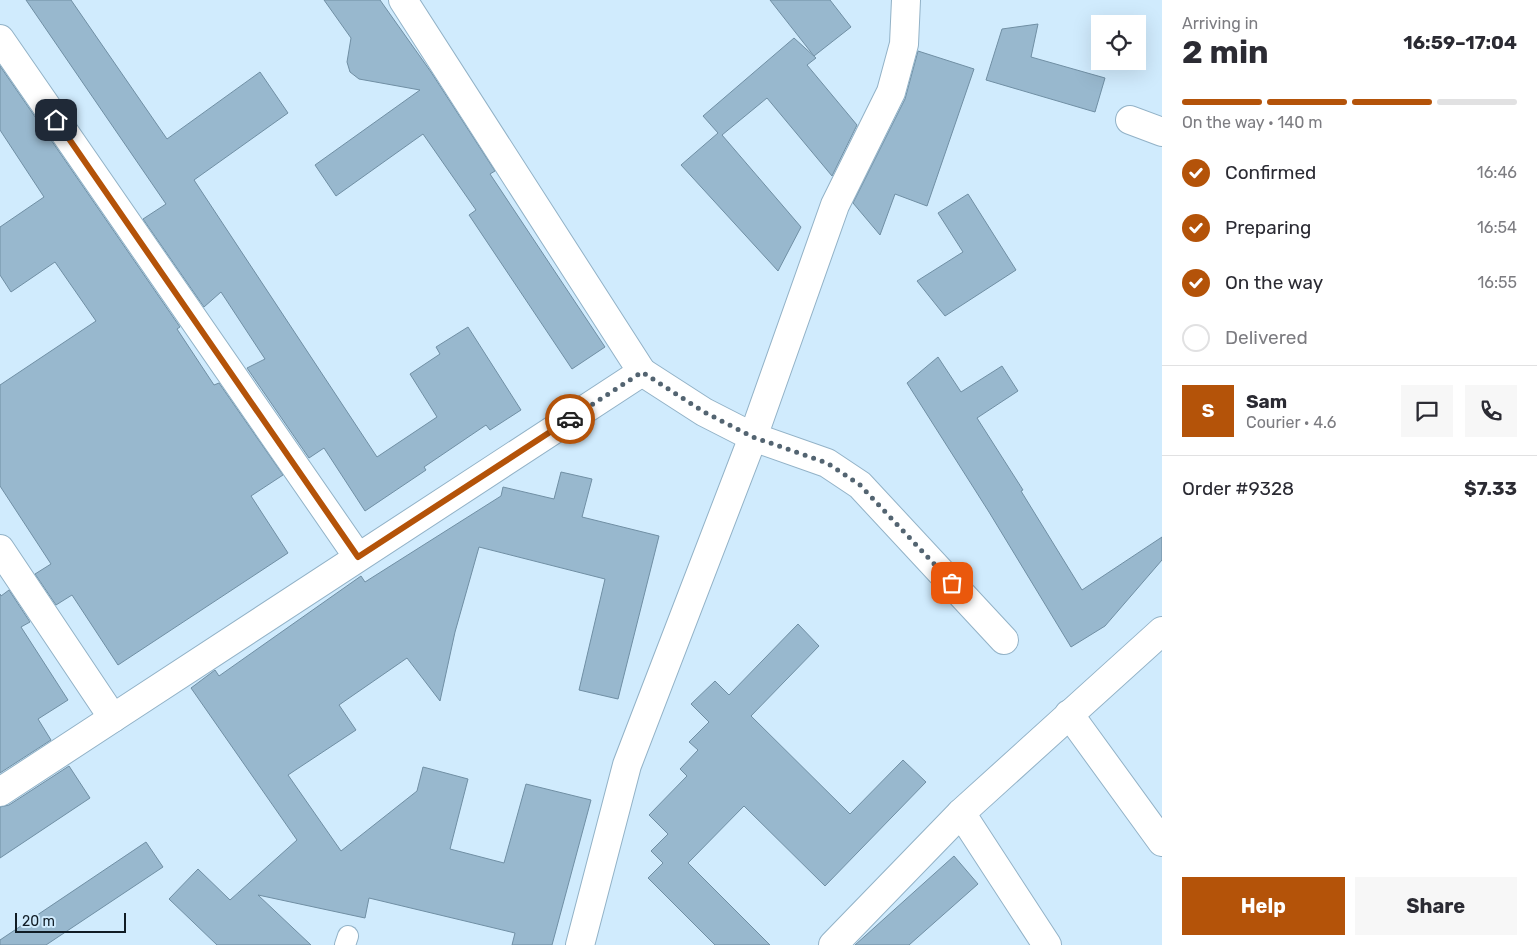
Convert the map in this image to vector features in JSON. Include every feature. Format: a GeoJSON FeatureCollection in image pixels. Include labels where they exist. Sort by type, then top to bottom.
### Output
{"type":"FeatureCollection","features":[{"type":"Feature","properties":{"kind":"street"},"geometry":{"type":"LineString","coordinates":[[403,0],[642,372],[704,412],[753,437],[827,463],[860,485],[1004,640]]}},
{"type":"Feature","properties":{"kind":"street"},"geometry":{"type":"LineString","coordinates":[[580,945],[627,765],[753,437],[835,205],[891,92],[904,44],[906,0]]}},
{"type":"Feature","properties":{"kind":"street"},"geometry":{"type":"LineString","coordinates":[[0,39],[358,557]]}},
{"type":"Feature","properties":{"kind":"street"},"geometry":{"type":"LineString","coordinates":[[1130,120],[1162,132]]}},
{"type":"Feature","properties":{"kind":"street"},"geometry":{"type":"LineString","coordinates":[[0,792],[642,372]]}},
{"type":"Feature","properties":{"kind":"street"},"geometry":{"type":"LineString","coordinates":[[0,549],[113,718]]}},
{"type":"Feature","properties":{"kind":"street"},"geometry":{"type":"LineString","coordinates":[[833,945],[961,813],[1162,631]]}},
{"type":"Feature","properties":{"kind":"street"},"geometry":{"type":"LineString","coordinates":[[1069,714],[1162,842]]}},
{"type":"Feature","properties":{"kind":"street"},"geometry":{"type":"LineString","coordinates":[[961,813],[1047,945]]}},
{"type":"Feature","properties":{"kind":"building"},"geometry":{"type":"Polygon","coordinates":[[[26,0],[71,0],[167,139],[260,72],[288,113],[194,180],[377,457],[437,417],[410,374],[440,354],[436,347],[468,327],[521,410],[490,430],[486,425],[424,467],[426,470],[365,511],[324,448],[309,458],[247,368],[265,359],[221,292],[204,307],[143,219],[166,204],[26,0]]]}},
{"type":"Feature","properties":{"kind":"building"},"geometry":{"type":"Polygon","coordinates":[[[324,0],[380,0],[431,72],[495,171],[490,174],[605,347],[572,369],[469,215],[476,210],[423,134],[336,196],[315,165],[420,90],[359,79],[350,72],[347,62],[351,38],[324,0]]]}},
{"type":"Feature","properties":{"kind":"building"},"geometry":{"type":"Polygon","coordinates":[[[770,0],[830,0],[851,27],[814,56],[770,0]]]}},
{"type":"Feature","properties":{"kind":"building"},"geometry":{"type":"Polygon","coordinates":[[[1038,24],[1031,57],[1105,78],[1095,112],[986,80],[1002,29],[1038,24]]]}},
{"type":"Feature","properties":{"kind":"building"},"geometry":{"type":"Polygon","coordinates":[[[794,38],[816,58],[807,65],[857,125],[832,176],[767,98],[722,135],[801,227],[778,271],[681,165],[718,133],[703,116],[794,38]]]}},
{"type":"Feature","properties":{"kind":"building"},"geometry":{"type":"Polygon","coordinates":[[[918,51],[974,69],[927,206],[895,194],[880,235],[853,203],[905,99],[918,51]]]}},
{"type":"Feature","properties":{"kind":"building"},"geometry":{"type":"Polygon","coordinates":[[[0,66],[180,327],[177,329],[214,385],[219,383],[283,475],[251,496],[288,553],[118,665],[72,595],[56,605],[35,574],[51,564],[0,486],[0,385],[96,321],[55,262],[11,292],[0,275],[0,227],[44,197],[0,130],[0,66]]]}},
{"type":"Feature","properties":{"kind":"building"},"geometry":{"type":"Polygon","coordinates":[[[968,194],[1016,270],[945,316],[917,281],[963,252],[938,213],[968,194]]]}},
{"type":"Feature","properties":{"kind":"building"},"geometry":{"type":"Polygon","coordinates":[[[938,357],[961,392],[1002,366],[1018,391],[977,418],[1023,490],[1021,491],[1082,590],[1162,537],[1162,560],[1105,626],[1071,647],[989,512],[907,383],[938,357]]]}},
{"type":"Feature","properties":{"kind":"building"},"geometry":{"type":"Polygon","coordinates":[[[561,472],[592,479],[582,517],[659,536],[618,699],[579,690],[605,579],[479,547],[455,632],[440,701],[407,658],[339,705],[356,730],[288,775],[341,851],[417,791],[423,767],[468,779],[450,849],[504,863],[526,784],[591,800],[552,945],[512,945],[515,933],[369,898],[365,918],[258,895],[311,945],[217,945],[169,899],[198,869],[230,900],[297,840],[191,688],[215,670],[219,676],[361,576],[365,582],[501,496],[503,487],[554,499],[561,472]]]}},
{"type":"Feature","properties":{"kind":"building"},"geometry":{"type":"Polygon","coordinates":[[[9,590],[30,622],[21,627],[68,700],[38,719],[51,740],[0,773],[0,594],[1,596],[9,590]]]}},
{"type":"Feature","properties":{"kind":"building"},"geometry":{"type":"Polygon","coordinates":[[[798,624],[819,646],[751,716],[850,814],[903,760],[926,782],[825,886],[744,806],[688,863],[770,945],[715,945],[648,878],[663,863],[651,851],[668,834],[649,815],[687,776],[680,769],[698,750],[689,742],[709,722],[691,704],[715,681],[729,695],[798,624]]]}},
{"type":"Feature","properties":{"kind":"building"},"geometry":{"type":"Polygon","coordinates":[[[69,766],[90,798],[0,858],[0,807],[9,805],[69,766]]]}},
{"type":"Feature","properties":{"kind":"building"},"geometry":{"type":"Polygon","coordinates":[[[146,842],[163,867],[46,945],[0,945],[0,940],[146,842]]]}},
{"type":"Feature","properties":{"kind":"building"},"geometry":{"type":"Polygon","coordinates":[[[954,856],[978,884],[909,945],[855,945],[954,856]]]}},
{"type":"Feature","properties":{"kind":"way so far"},"geometry":{"type":"LineString","coordinates":[[570,419],[642,372],[704,412],[753,437],[827,463],[860,485],[952,583]]}},
{"type":"Feature","properties":{"kind":"route"},"geometry":{"type":"LineString","coordinates":[[56,120],[358,557],[570,419]]}}]}
